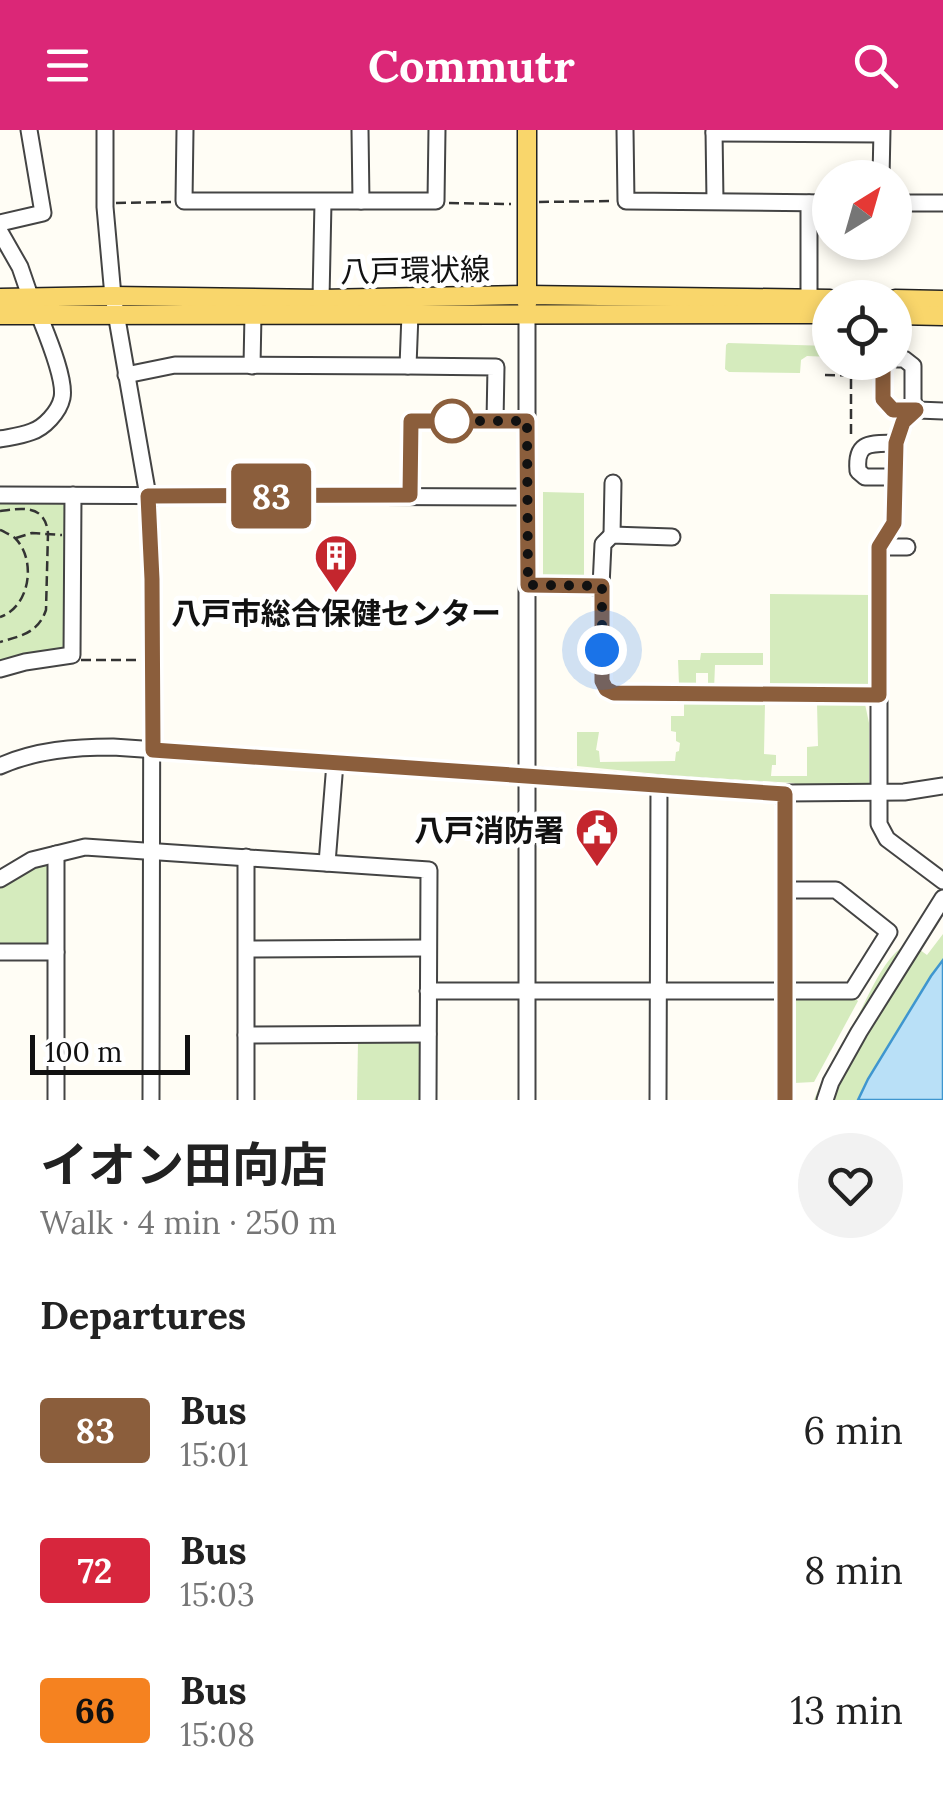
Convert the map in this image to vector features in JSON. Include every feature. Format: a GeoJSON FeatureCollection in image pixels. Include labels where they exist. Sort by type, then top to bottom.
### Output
{"type":"FeatureCollection","features":[{"type":"Feature","properties":{"kind":"main road"},"geometry":{"type":"LineString","coordinates":[[527,130],[527,305]]}},
{"type":"Feature","properties":{"kind":"main road","name":"八戸環状線"},"geometry":{"type":"LineString","coordinates":[[0,298],[35,307]]}},
{"type":"Feature","properties":{"kind":"main road","name":"八戸環状線"},"geometry":{"type":"LineString","coordinates":[[0,314],[35,307],[322,298],[812,313]]}},
{"type":"Feature","properties":{"kind":"main road","name":"八戸環状線"},"geometry":{"type":"LineString","coordinates":[[114,305],[254,314],[410,314],[527,305],[812,298]]}},
{"type":"Feature","properties":{"kind":"main road"},"geometry":{"type":"LineString","coordinates":[[912,299],[943,300]]}},
{"type":"Feature","properties":{"kind":"main road"},"geometry":{"type":"LineString","coordinates":[[912,315],[943,316]]}},
{"type":"Feature","properties":{"kind":"street"},"geometry":{"type":"LineString","coordinates":[[0,222],[42,213],[29,130]]}},
{"type":"Feature","properties":{"kind":"street"},"geometry":{"type":"LineString","coordinates":[[105,130],[114,305],[148,496],[152,579],[151,1100]]}},
{"type":"Feature","properties":{"kind":"street"},"geometry":{"type":"LineString","coordinates":[[185,130],[184,201],[322,202],[436,200],[436,130]]}},
{"type":"Feature","properties":{"kind":"street"},"geometry":{"type":"LineString","coordinates":[[360,130],[361,201]]}},
{"type":"Feature","properties":{"kind":"street"},"geometry":{"type":"LineString","coordinates":[[625,130],[626,201],[809,203],[809,298]]}},
{"type":"Feature","properties":{"kind":"street"},"geometry":{"type":"LineString","coordinates":[[716,201],[714,132],[882,132],[881,160]]}},
{"type":"Feature","properties":{"kind":"street"},"geometry":{"type":"LineString","coordinates":[[322,202],[322,298]]}},
{"type":"Feature","properties":{"kind":"street"},"geometry":{"type":"LineString","coordinates":[[912,203],[943,203]]}},
{"type":"Feature","properties":{"kind":"street"},"geometry":{"type":"LineString","coordinates":[[0,232],[20,267],[62,382],[62,398],[56,412],[34,432],[0,439]]}},
{"type":"Feature","properties":{"kind":"street"},"geometry":{"type":"LineString","coordinates":[[527,305],[527,1100]]}},
{"type":"Feature","properties":{"kind":"street"},"geometry":{"type":"LineString","coordinates":[[252,366],[254,314]]}},
{"type":"Feature","properties":{"kind":"street"},"geometry":{"type":"LineString","coordinates":[[408,366],[410,314]]}},
{"type":"Feature","properties":{"kind":"street"},"geometry":{"type":"LineString","coordinates":[[126,375],[175,365],[496,367],[494,421]]}},
{"type":"Feature","properties":{"kind":"street"},"geometry":{"type":"LineString","coordinates":[[912,365],[912,400],[916,410]]}},
{"type":"Feature","properties":{"kind":"street"},"geometry":{"type":"LineString","coordinates":[[883,380],[883,399],[893,410],[943,410]]}},
{"type":"Feature","properties":{"kind":"street"},"geometry":{"type":"LineString","coordinates":[[916,410],[903,422],[896,443],[894,523],[879,547],[879,824],[887,839],[943,881]]}},
{"type":"Feature","properties":{"kind":"street"},"geometry":{"type":"LineString","coordinates":[[410,495],[411,421],[527,421]]}},
{"type":"Feature","properties":{"kind":"street"},"geometry":{"type":"LineString","coordinates":[[895,477],[864,477],[858,471],[857,460],[866,445],[896,443]]}},
{"type":"Feature","properties":{"kind":"street"},"geometry":{"type":"LineString","coordinates":[[613,483],[612,535],[603,544],[602,681],[606,689],[614,693],[879,695]]}},
{"type":"Feature","properties":{"kind":"street"},"geometry":{"type":"LineString","coordinates":[[0,495],[527,496]]}},
{"type":"Feature","properties":{"kind":"street"},"geometry":{"type":"LineString","coordinates":[[0,669],[72,655],[73,495]]}},
{"type":"Feature","properties":{"kind":"street"},"geometry":{"type":"LineString","coordinates":[[612,535],[672,537]]}},
{"type":"Feature","properties":{"kind":"street"},"geometry":{"type":"LineString","coordinates":[[879,547],[907,547]]}},
{"type":"Feature","properties":{"kind":"street"},"geometry":{"type":"LineString","coordinates":[[528,585],[602,586]]}},
{"type":"Feature","properties":{"kind":"street"},"geometry":{"type":"LineString","coordinates":[[0,766],[44,752],[77,747],[785,794],[904,792],[943,786]]}},
{"type":"Feature","properties":{"kind":"street"},"geometry":{"type":"LineString","coordinates":[[327,863],[335,763]]}},
{"type":"Feature","properties":{"kind":"street"},"geometry":{"type":"LineString","coordinates":[[658,1100],[659,785]]}},
{"type":"Feature","properties":{"kind":"street"},"geometry":{"type":"LineString","coordinates":[[785,794],[785,1100]]}},
{"type":"Feature","properties":{"kind":"street"},"geometry":{"type":"LineString","coordinates":[[0,878],[32,860],[85,847],[429,870],[428,1100]]}},
{"type":"Feature","properties":{"kind":"street"},"geometry":{"type":"LineString","coordinates":[[56,854],[56,1100]]}},
{"type":"Feature","properties":{"kind":"street"},"geometry":{"type":"LineString","coordinates":[[246,858],[246,1100]]}},
{"type":"Feature","properties":{"kind":"street"},"geometry":{"type":"LineString","coordinates":[[428,991],[852,991],[890,932],[836,890],[785,890]]}},
{"type":"Feature","properties":{"kind":"street"},"geometry":{"type":"LineString","coordinates":[[826,1100],[847,1052],[943,898]]}},
{"type":"Feature","properties":{"kind":"street"},"geometry":{"type":"LineString","coordinates":[[247,949],[428,948]]}},
{"type":"Feature","properties":{"kind":"street"},"geometry":{"type":"LineString","coordinates":[[0,952],[56,952]]}},
{"type":"Feature","properties":{"kind":"street"},"geometry":{"type":"LineString","coordinates":[[246,1034],[428,1034]]}},
{"type":"Feature","properties":{"kind":"path"},"geometry":{"type":"LineString","coordinates":[[436,200],[517,204]]}},
{"type":"Feature","properties":{"kind":"path"},"geometry":{"type":"LineString","coordinates":[[115,203],[184,201]]}},
{"type":"Feature","properties":{"kind":"path"},"geometry":{"type":"LineString","coordinates":[[538,202],[626,201]]}},
{"type":"Feature","properties":{"kind":"path"},"geometry":{"type":"LineString","coordinates":[[851,380],[851,434]]}},
{"type":"Feature","properties":{"kind":"path"},"geometry":{"type":"LineString","coordinates":[[0,511],[35,511],[42,515],[48,533],[46,610],[42,621],[23,636],[0,642]]}},
{"type":"Feature","properties":{"kind":"path"},"geometry":{"type":"LineString","coordinates":[[0,530],[15,538],[26,560],[22,600],[0,617]]}},
{"type":"Feature","properties":{"kind":"path"},"geometry":{"type":"LineString","coordinates":[[15,538],[48,533],[73,536]]}},
{"type":"Feature","properties":{"kind":"path"},"geometry":{"type":"LineString","coordinates":[[72,655],[76,660],[142,660]]}},
{"type":"Feature","properties":{"kind":"green space"},"geometry":{"type":"Polygon","coordinates":[[[726,345],[812,345],[812,356],[801,360],[800,373],[729,372],[725,369],[726,345]]]}},
{"type":"Feature","properties":{"kind":"green space"},"geometry":{"type":"Polygon","coordinates":[[[543,492],[584,493],[584,579],[543,579],[543,492]]]}},
{"type":"Feature","properties":{"kind":"green space"},"geometry":{"type":"Polygon","coordinates":[[[0,500],[63,500],[67,504],[67,647],[63,651],[0,663],[0,500]]]}},
{"type":"Feature","properties":{"kind":"green space"},"geometry":{"type":"Polygon","coordinates":[[[770,594],[872,595],[874,686],[870,690],[770,689],[770,594]]]}},
{"type":"Feature","properties":{"kind":"green space"},"geometry":{"type":"Polygon","coordinates":[[[701,653],[763,653],[763,665],[715,665],[714,690],[708,684],[708,673],[696,673],[693,689],[682,689],[678,660],[700,660],[701,653]]]}},
{"type":"Feature","properties":{"kind":"green space"},"geometry":{"type":"Polygon","coordinates":[[[684,703],[765,703],[764,754],[776,755],[771,776],[807,776],[807,747],[818,746],[817,703],[865,704],[869,723],[869,785],[798,787],[794,783],[577,766],[577,732],[599,732],[596,750],[600,762],[675,761],[680,743],[676,741],[676,732],[671,731],[671,716],[684,716],[684,703]]]}},
{"type":"Feature","properties":{"kind":"green space"},"geometry":{"type":"Polygon","coordinates":[[[46,861],[52,865],[52,942],[48,947],[0,947],[0,885],[46,861]]]}},
{"type":"Feature","properties":{"kind":"green space"},"geometry":{"type":"Polygon","coordinates":[[[943,934],[943,960],[858,1100],[814,1100],[886,965],[909,942],[927,955],[943,934]]]}},
{"type":"Feature","properties":{"kind":"green space"},"geometry":{"type":"Polygon","coordinates":[[[853,996],[858,1001],[814,1082],[794,1083],[798,997],[853,996]]]}},
{"type":"Feature","properties":{"kind":"green space"},"geometry":{"type":"Polygon","coordinates":[[[358,1041],[420,1041],[423,1100],[357,1100],[358,1041]]]}},
{"type":"Feature","properties":{"kind":"water"},"geometry":{"type":"Polygon","coordinates":[[[943,960],[943,1100],[858,1100],[868,1079],[943,960]]]}},
{"type":"Feature","properties":{"kind":"bus line","name":"83"},"geometry":{"type":"LineString","coordinates":[[785,1100],[785,794],[153,750],[148,496],[410,495],[411,421],[527,421],[528,585],[602,586],[602,681],[606,689],[614,693],[879,695],[879,547],[894,523],[896,443],[903,422],[916,410],[893,410],[883,399],[883,380]]}},
{"type":"Feature","properties":{"kind":"place","name":"八戸市総合保健センター"},"geometry":{"type":"Point","coordinates":[336,594]}},
{"type":"Feature","properties":{"kind":"place","name":"八戸消防署"},"geometry":{"type":"Point","coordinates":[597,868]}},
{"type":"Feature","properties":{"kind":"route"},"geometry":{"type":"LineString","coordinates":[[452,421],[439,421],[527,421],[528,585],[602,586],[602,650]]}}]}
